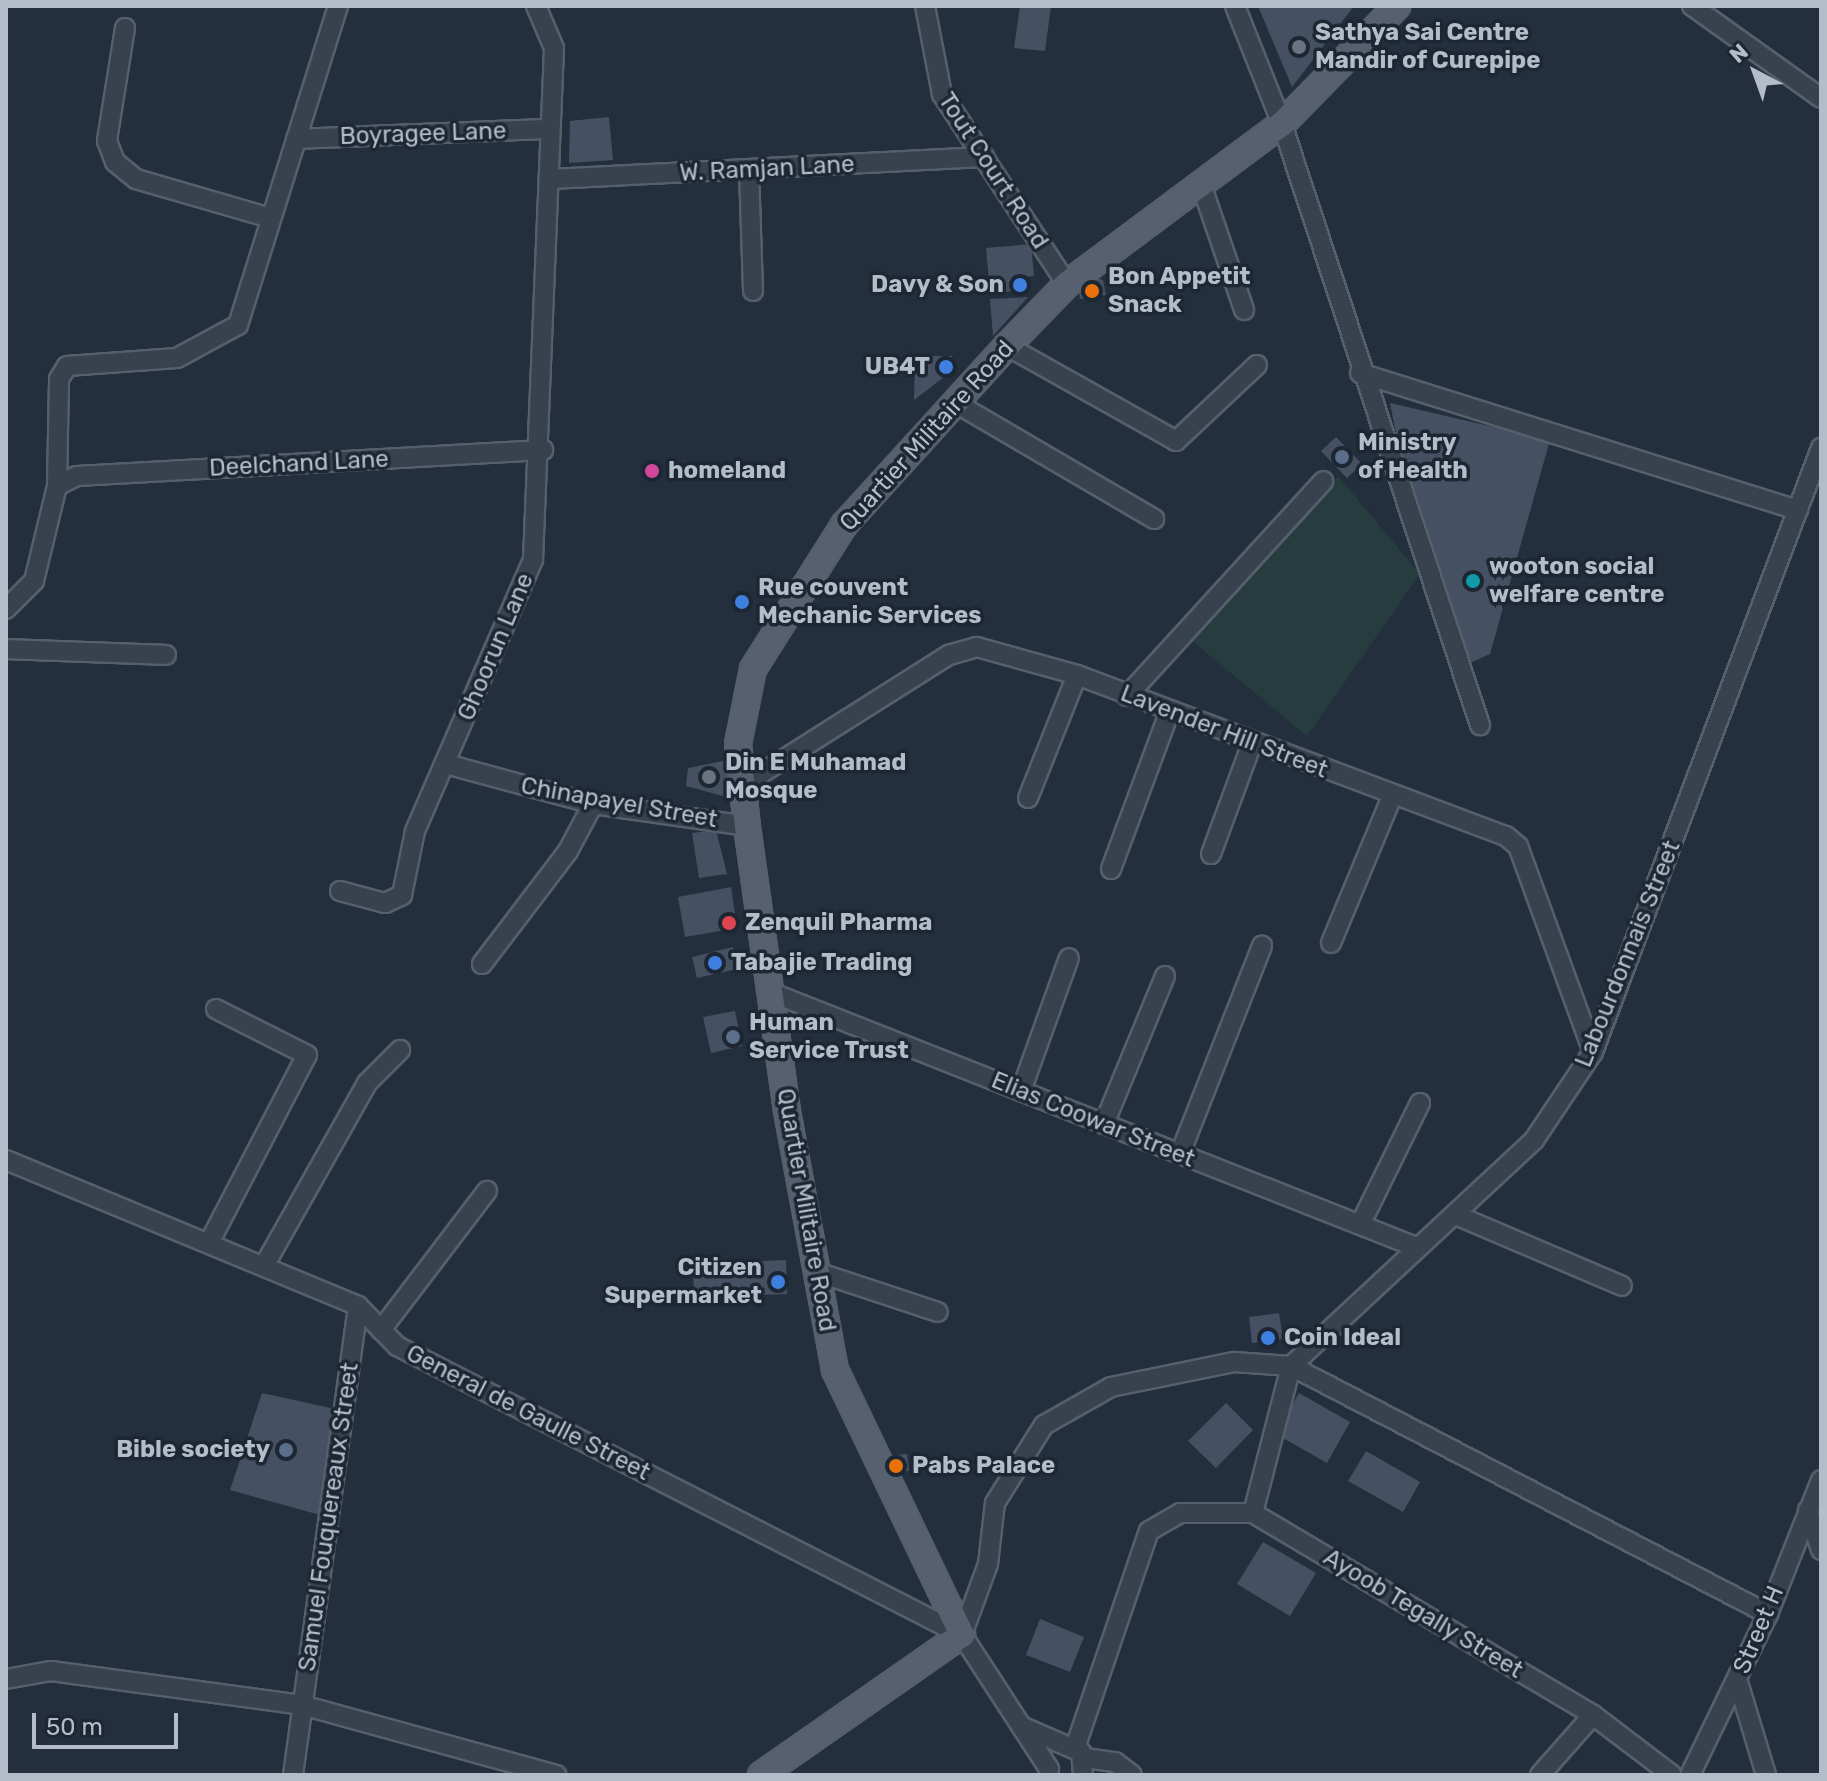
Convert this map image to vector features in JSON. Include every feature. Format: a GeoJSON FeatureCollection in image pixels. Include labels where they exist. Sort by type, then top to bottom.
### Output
{"type":"FeatureCollection","features":[{"type":"Feature","properties":{"kind":"main road","name":"Quartier Militaire Road"},"geometry":{"type":"LineString","coordinates":[[962,1635],[851,1413],[835,1370],[770,992],[747,826],[742,708],[769,636],[844,525],[954,402],[1067,284],[1202,187],[1282,124],[1397,6]]}},
{"type":"Feature","properties":{"kind":"main road"},"geometry":{"type":"LineString","coordinates":[[761,1775],[962,1635]]}},
{"type":"Feature","properties":{"kind":"street"},"geometry":{"type":"LineString","coordinates":[[6,609],[34,581],[57,486],[59,379],[67,366],[177,358],[238,325],[267,217],[296,139],[338,6]]}},
{"type":"Feature","properties":{"kind":"street","name":"Ghoorun Lane"},"geometry":{"type":"LineString","coordinates":[[340,891],[385,903],[402,895],[415,831],[525,585],[543,450],[549,129],[554,48],[536,6]]}},
{"type":"Feature","properties":{"kind":"street","name":"Tout Court Road"},"geometry":{"type":"LineString","coordinates":[[925,6],[933,76],[1067,284]]}},
{"type":"Feature","properties":{"kind":"street"},"geometry":{"type":"LineString","coordinates":[[1235,6],[1282,124],[1360,373],[1480,725]]}},
{"type":"Feature","properties":{"kind":"street"},"geometry":{"type":"LineString","coordinates":[[1692,6],[1821,98]]}},
{"type":"Feature","properties":{"kind":"street"},"geometry":{"type":"LineString","coordinates":[[125,28],[107,141],[115,162],[136,179],[267,217]]}},
{"type":"Feature","properties":{"kind":"street","name":"Boyragee Lane"},"geometry":{"type":"LineString","coordinates":[[296,139],[549,129]]}},
{"type":"Feature","properties":{"kind":"street","name":"W. Ramjan Lane"},"geometry":{"type":"LineString","coordinates":[[550,179],[984,157]]}},
{"type":"Feature","properties":{"kind":"street"},"geometry":{"type":"LineString","coordinates":[[749,170],[753,291]]}},
{"type":"Feature","properties":{"kind":"street"},"geometry":{"type":"LineString","coordinates":[[1202,187],[1244,310]]}},
{"type":"Feature","properties":{"kind":"street"},"geometry":{"type":"LineString","coordinates":[[1007,346],[1176,441],[1257,365]]}},
{"type":"Feature","properties":{"kind":"street"},"geometry":{"type":"LineString","coordinates":[[1360,373],[1798,510]]}},
{"type":"Feature","properties":{"kind":"street"},"geometry":{"type":"LineString","coordinates":[[954,402],[1154,519]]}},
{"type":"Feature","properties":{"kind":"street","name":"Labourdonnais Street"},"geometry":{"type":"LineString","coordinates":[[1291,1366],[1416,1247],[1458,1216],[1534,1140],[1593,1052],[1798,510],[1813,493],[1821,448]]}},
{"type":"Feature","properties":{"kind":"street","name":"Deelchand Lane"},"geometry":{"type":"LineString","coordinates":[[57,486],[77,476],[543,450]]}},
{"type":"Feature","properties":{"kind":"street"},"geometry":{"type":"LineString","coordinates":[[1127,696],[1323,481]]}},
{"type":"Feature","properties":{"kind":"street","name":"Lavender Hill Street"},"geometry":{"type":"LineString","coordinates":[[743,785],[949,655],[977,647],[1077,675],[1251,746],[1393,794],[1518,846],[1593,1052]]}},
{"type":"Feature","properties":{"kind":"street"},"geometry":{"type":"LineString","coordinates":[[6,649],[166,655]]}},
{"type":"Feature","properties":{"kind":"street"},"geometry":{"type":"LineString","coordinates":[[1028,798],[1077,675]]}},
{"type":"Feature","properties":{"kind":"street"},"geometry":{"type":"LineString","coordinates":[[1111,869],[1169,713]]}},
{"type":"Feature","properties":{"kind":"street"},"geometry":{"type":"LineString","coordinates":[[1211,854],[1251,746]]}},
{"type":"Feature","properties":{"kind":"street","name":"Chinapayel Street"},"geometry":{"type":"LineString","coordinates":[[446,764],[593,804],[747,826]]}},
{"type":"Feature","properties":{"kind":"street"},"geometry":{"type":"LineString","coordinates":[[1331,943],[1393,794]]}},
{"type":"Feature","properties":{"kind":"street"},"geometry":{"type":"LineString","coordinates":[[482,964],[568,851],[593,804]]}},
{"type":"Feature","properties":{"kind":"street"},"geometry":{"type":"LineString","coordinates":[[1180,1154],[1262,946]]}},
{"type":"Feature","properties":{"kind":"street"},"geometry":{"type":"LineString","coordinates":[[1021,1091],[1069,958]]}},
{"type":"Feature","properties":{"kind":"street"},"geometry":{"type":"LineString","coordinates":[[1104,1124],[1165,976]]}},
{"type":"Feature","properties":{"kind":"street","name":"Elias Coowar Street"},"geometry":{"type":"LineString","coordinates":[[770,992],[1416,1247]]}},
{"type":"Feature","properties":{"kind":"street"},"geometry":{"type":"LineString","coordinates":[[209,1243],[307,1055],[216,1009]]}},
{"type":"Feature","properties":{"kind":"street"},"geometry":{"type":"LineString","coordinates":[[264,1266],[367,1083],[400,1050]]}},
{"type":"Feature","properties":{"kind":"street"},"geometry":{"type":"LineString","coordinates":[[1360,1225],[1420,1103]]}},
{"type":"Feature","properties":{"kind":"street","name":"General de Gaulle Street"},"geometry":{"type":"LineString","coordinates":[[6,1160],[358,1306],[397,1346],[962,1635]]}},
{"type":"Feature","properties":{"kind":"street"},"geometry":{"type":"LineString","coordinates":[[381,1330],[487,1191]]}},
{"type":"Feature","properties":{"kind":"street"},"geometry":{"type":"LineString","coordinates":[[1458,1216],[1622,1286]]}},
{"type":"Feature","properties":{"kind":"street"},"geometry":{"type":"LineString","coordinates":[[817,1272],[938,1312]]}},
{"type":"Feature","properties":{"kind":"street","name":"Samuel Fouquereaux Street"},"geometry":{"type":"LineString","coordinates":[[293,1775],[358,1306]]}},
{"type":"Feature","properties":{"kind":"street"},"geometry":{"type":"LineString","coordinates":[[962,1635],[988,1564],[995,1503],[1044,1425],[1111,1387],[1197,1365],[1291,1366],[1768,1614]]}},
{"type":"Feature","properties":{"kind":"street"},"geometry":{"type":"LineString","coordinates":[[1077,1757],[1149,1531],[1180,1513],[1253,1513],[1291,1366]]}},
{"type":"Feature","properties":{"kind":"street","name":"Street H"},"geometry":{"type":"LineString","coordinates":[[1690,1775],[1738,1682],[1821,1480]]}},
{"type":"Feature","properties":{"kind":"street"},"geometry":{"type":"LineString","coordinates":[[1808,1510],[1821,1550]]}},
{"type":"Feature","properties":{"kind":"street","name":"Ayoob Tegally Street"},"geometry":{"type":"LineString","coordinates":[[1253,1513],[1593,1715]]}},
{"type":"Feature","properties":{"kind":"street","name":"Quartier Militaire Road"},"geometry":{"type":"LineString","coordinates":[[962,1635],[1050,1772]]}},
{"type":"Feature","properties":{"kind":"street"},"geometry":{"type":"LineString","coordinates":[[10,1676],[51,1671],[302,1705],[557,1775]]}},
{"type":"Feature","properties":{"kind":"street"},"geometry":{"type":"LineString","coordinates":[[1738,1682],[1766,1775]]}},
{"type":"Feature","properties":{"kind":"street"},"geometry":{"type":"LineString","coordinates":[[1540,1775],[1593,1715],[1672,1775]]}},
{"type":"Feature","properties":{"kind":"street"},"geometry":{"type":"LineString","coordinates":[[1023,1727],[1077,1757]]}},
{"type":"Feature","properties":{"kind":"street"},"geometry":{"type":"LineString","coordinates":[[1050,1772],[1053,1754],[1115,1762],[1132,1775]]}},
{"type":"Feature","properties":{"kind":"green space"},"geometry":{"type":"Polygon","coordinates":[[[1338,476],[1420,574],[1307,736],[1186,636],[1338,476]]]}},
{"type":"Feature","properties":{"kind":"building"},"geometry":{"type":"Polygon","coordinates":[[[1020,6],[1051,6],[1045,51],[1014,48],[1020,6]]]}},
{"type":"Feature","properties":{"kind":"building","name":"Sathya Sai Centre Mandir of Curepipe"},"geometry":{"type":"Polygon","coordinates":[[[1258,6],[1354,6],[1292,87],[1258,6]]]}},
{"type":"Feature","properties":{"kind":"building"},"geometry":{"type":"Polygon","coordinates":[[[609,117],[613,160],[569,163],[570,121],[609,117]]]}},
{"type":"Feature","properties":{"kind":"building"},"geometry":{"type":"Polygon","coordinates":[[[1031,244],[1034,276],[1024,277],[1025,290],[990,294],[986,248],[1031,244]]]}},
{"type":"Feature","properties":{"kind":"building","name":"Bon Appetit Snack"},"geometry":{"type":"Polygon","coordinates":[[[1088,276],[1103,280],[1106,295],[1080,299],[1078,287],[1088,276]]]}},
{"type":"Feature","properties":{"kind":"building"},"geometry":{"type":"Polygon","coordinates":[[[1028,297],[993,336],[990,299],[1028,297]]]}},
{"type":"Feature","properties":{"kind":"building"},"geometry":{"type":"Polygon","coordinates":[[[915,356],[952,356],[952,371],[914,400],[915,356]]]}},
{"type":"Feature","properties":{"kind":"building","name":"wooton social welfare centre"},"geometry":{"type":"Polygon","coordinates":[[[1390,403],[1550,440],[1490,654],[1463,666],[1411,509],[1390,403]]]}},
{"type":"Feature","properties":{"kind":"building","name":"Ministry of Health"},"geometry":{"type":"Polygon","coordinates":[[[1336,437],[1362,464],[1347,478],[1321,451],[1336,437]]]}},
{"type":"Feature","properties":{"kind":"building","name":"Din E Muhamad Mosque"},"geometry":{"type":"Polygon","coordinates":[[[728,760],[734,799],[686,786],[688,768],[728,760]]]}},
{"type":"Feature","properties":{"kind":"building"},"geometry":{"type":"Polygon","coordinates":[[[716,830],[727,874],[699,878],[692,833],[716,830]]]}},
{"type":"Feature","properties":{"kind":"building"},"geometry":{"type":"Polygon","coordinates":[[[731,887],[737,928],[685,937],[678,897],[731,887]]]}},
{"type":"Feature","properties":{"kind":"building","name":"Tabajie Trading"},"geometry":{"type":"Polygon","coordinates":[[[733,947],[737,969],[697,978],[692,957],[733,947]]]}},
{"type":"Feature","properties":{"kind":"building"},"geometry":{"type":"Polygon","coordinates":[[[735,1011],[742,1046],[711,1053],[703,1017],[735,1011]]]}},
{"type":"Feature","properties":{"kind":"building"},"geometry":{"type":"Polygon","coordinates":[[[786,1260],[787,1294],[694,1298],[693,1264],[786,1260]]]}},
{"type":"Feature","properties":{"kind":"building"},"geometry":{"type":"Polygon","coordinates":[[[1279,1313],[1283,1339],[1252,1343],[1249,1317],[1279,1313]]]}},
{"type":"Feature","properties":{"kind":"building","name":"Bible society"},"geometry":{"type":"Polygon","coordinates":[[[262,1393],[335,1409],[320,1515],[230,1490],[262,1393]]]}},
{"type":"Feature","properties":{"kind":"building"},"geometry":{"type":"Polygon","coordinates":[[[1299,1393],[1350,1422],[1327,1463],[1276,1434],[1299,1393]]]}},
{"type":"Feature","properties":{"kind":"building"},"geometry":{"type":"Polygon","coordinates":[[[1226,1403],[1253,1430],[1216,1468],[1188,1441],[1226,1403]]]}},
{"type":"Feature","properties":{"kind":"building"},"geometry":{"type":"Polygon","coordinates":[[[1366,1451],[1420,1482],[1403,1512],[1348,1481],[1366,1451]]]}},
{"type":"Feature","properties":{"kind":"building"},"geometry":{"type":"Polygon","coordinates":[[[907,1454],[909,1471],[889,1473],[887,1456],[907,1454]]]}},
{"type":"Feature","properties":{"kind":"building"},"geometry":{"type":"Polygon","coordinates":[[[1263,1542],[1316,1573],[1290,1616],[1237,1584],[1263,1542]]]}},
{"type":"Feature","properties":{"kind":"building"},"geometry":{"type":"Polygon","coordinates":[[[1040,1619],[1084,1637],[1070,1672],[1026,1655],[1040,1619]]]}},
{"type":"Feature","properties":{"kind":"place","name":"Sathya Sai Centre Mandir of Curepipe"},"geometry":{"type":"Point","coordinates":[1299,47]}},
{"type":"Feature","properties":{"kind":"place","name":"Davy & Son"},"geometry":{"type":"Point","coordinates":[1020,285]}},
{"type":"Feature","properties":{"kind":"place","name":"Bon Appetit Snack"},"geometry":{"type":"Point","coordinates":[1092,291]}},
{"type":"Feature","properties":{"kind":"place","name":"UB4T"},"geometry":{"type":"Point","coordinates":[946,367]}},
{"type":"Feature","properties":{"kind":"place","name":"Ministry of Health"},"geometry":{"type":"Point","coordinates":[1342,457]}},
{"type":"Feature","properties":{"kind":"place","name":"homeland"},"geometry":{"type":"Point","coordinates":[652,471]}},
{"type":"Feature","properties":{"kind":"place","name":"wooton social welfare centre"},"geometry":{"type":"Point","coordinates":[1473,581]}},
{"type":"Feature","properties":{"kind":"place","name":"Rue couvent Mechanic Services"},"geometry":{"type":"Point","coordinates":[742,602]}},
{"type":"Feature","properties":{"kind":"place","name":"Din E Muhamad Mosque"},"geometry":{"type":"Point","coordinates":[709,777]}},
{"type":"Feature","properties":{"kind":"place","name":"Zenquil Pharma"},"geometry":{"type":"Point","coordinates":[729,923]}},
{"type":"Feature","properties":{"kind":"place","name":"Tabajie Trading"},"geometry":{"type":"Point","coordinates":[715,963]}},
{"type":"Feature","properties":{"kind":"place","name":"Human Service Trust"},"geometry":{"type":"Point","coordinates":[733,1037]}},
{"type":"Feature","properties":{"kind":"place","name":"Citizen Supermarket"},"geometry":{"type":"Point","coordinates":[778,1282]}},
{"type":"Feature","properties":{"kind":"place","name":"Coin Ideal"},"geometry":{"type":"Point","coordinates":[1268,1338]}},
{"type":"Feature","properties":{"kind":"place","name":"Bible society"},"geometry":{"type":"Point","coordinates":[286,1450]}},
{"type":"Feature","properties":{"kind":"place","name":"Pabs Palace"},"geometry":{"type":"Point","coordinates":[896,1466]}}]}
